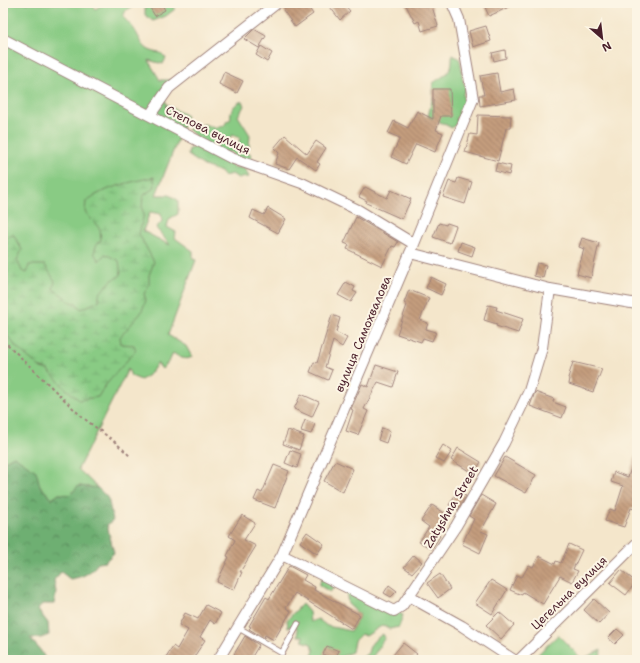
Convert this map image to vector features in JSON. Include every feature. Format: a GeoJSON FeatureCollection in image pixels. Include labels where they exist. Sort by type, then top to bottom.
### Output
{"type":"FeatureCollection","features":[{"type":"Feature","properties":{"kind":"street","name":"Степова вулиця"},"geometry":{"type":"LineString","coordinates":[[277,3],[169,88],[150,115],[231,158],[302,183],[358,210],[412,249],[550,289],[637,304]]}},
{"type":"Feature","properties":{"kind":"street","name":"вулиця Самохвалова"},"geometry":{"type":"LineString","coordinates":[[218,660],[282,555],[412,249],[473,99],[459,19],[452,3]]}},
{"type":"Feature","properties":{"kind":"street"},"geometry":{"type":"LineString","coordinates":[[3,39],[150,115]]}},
{"type":"Feature","properties":{"kind":"street","name":"Zatyshna Street"},"geometry":{"type":"LineString","coordinates":[[282,555],[394,610],[402,606],[410,597],[456,526],[504,443],[529,391],[542,348],[550,289]]}},
{"type":"Feature","properties":{"kind":"street","name":"Цегельна вулиця"},"geometry":{"type":"LineString","coordinates":[[519,660],[637,543]]}},
{"type":"Feature","properties":{"kind":"street"},"geometry":{"type":"LineString","coordinates":[[410,597],[462,626],[514,660]]}},
{"type":"Feature","properties":{"kind":"lane"},"geometry":{"type":"LineString","coordinates":[[237,627],[282,653],[298,624]]}},
{"type":"Feature","properties":{"kind":"path"},"geometry":{"type":"LineString","coordinates":[[3,340],[82,417],[115,442],[130,456]]}},
{"type":"Feature","properties":{"kind":"green space"},"geometry":{"type":"Polygon","coordinates":[[[3,3],[93,3],[95,9],[106,3],[140,3],[126,10],[123,17],[134,29],[146,48],[161,53],[166,58],[163,64],[148,60],[160,80],[171,80],[161,91],[167,105],[187,116],[156,195],[169,195],[178,200],[178,214],[169,219],[167,227],[176,232],[175,238],[193,251],[193,259],[196,260],[168,335],[186,346],[192,357],[184,359],[173,353],[170,360],[162,369],[157,363],[151,373],[141,380],[131,376],[128,369],[78,469],[98,488],[79,486],[70,495],[59,494],[52,499],[14,456],[3,462],[3,3]],[[150,212],[143,231],[170,245],[156,228],[162,221],[161,214],[150,212]]]}},
{"type":"Feature","properties":{"kind":"green space"},"geometry":{"type":"Polygon","coordinates":[[[143,3],[174,3],[175,9],[166,16],[153,21],[145,15],[145,5],[143,3]]]}},
{"type":"Feature","properties":{"kind":"green space"},"geometry":{"type":"Polygon","coordinates":[[[452,55],[459,58],[462,77],[467,88],[463,93],[464,104],[458,112],[460,115],[456,118],[457,123],[452,128],[428,116],[433,97],[433,83],[448,72],[451,66],[452,55]]]}},
{"type":"Feature","properties":{"kind":"green space"},"geometry":{"type":"Polygon","coordinates":[[[242,101],[244,106],[238,116],[250,135],[249,148],[245,149],[238,144],[240,138],[232,135],[227,141],[231,145],[251,154],[251,164],[234,157],[231,152],[211,153],[217,157],[217,159],[230,163],[233,167],[244,168],[249,177],[238,178],[232,174],[224,176],[221,172],[204,166],[188,155],[189,149],[198,146],[195,136],[188,129],[204,124],[215,128],[224,126],[227,121],[231,119],[233,108],[242,101]]]}},
{"type":"Feature","properties":{"kind":"green space"},"geometry":{"type":"Polygon","coordinates":[[[154,177],[155,187],[143,196],[142,209],[144,214],[139,234],[154,262],[149,275],[149,285],[144,294],[146,300],[141,313],[120,337],[121,344],[134,345],[136,350],[104,387],[98,397],[79,400],[48,370],[41,368],[17,348],[7,335],[3,241],[13,234],[22,250],[17,260],[22,271],[27,273],[29,265],[45,265],[55,281],[53,289],[70,302],[76,303],[81,309],[99,301],[99,294],[111,281],[121,275],[119,261],[105,254],[99,261],[94,253],[97,243],[101,241],[100,229],[85,212],[86,201],[102,192],[127,183],[154,177]]]}},
{"type":"Feature","properties":{"kind":"green space"},"geometry":{"type":"Polygon","coordinates":[[[14,456],[36,471],[40,486],[52,499],[59,494],[70,495],[78,486],[98,488],[108,498],[113,520],[107,525],[114,553],[105,562],[98,563],[92,570],[82,576],[70,579],[61,572],[54,580],[56,592],[54,604],[42,604],[38,610],[48,623],[49,635],[41,638],[30,638],[41,651],[46,660],[3,660],[3,462],[14,456]]]}},
{"type":"Feature","properties":{"kind":"green space"},"geometry":{"type":"Polygon","coordinates":[[[323,576],[403,615],[399,627],[389,629],[383,625],[366,636],[361,634],[354,641],[352,652],[338,658],[342,660],[290,660],[294,654],[305,655],[311,658],[314,651],[311,644],[303,641],[303,636],[298,636],[297,628],[293,626],[288,628],[287,620],[302,604],[309,612],[310,622],[318,619],[327,626],[351,631],[360,615],[348,604],[346,589],[337,584],[330,592],[319,585],[323,576]]]}},
{"type":"Feature","properties":{"kind":"green space"},"geometry":{"type":"Polygon","coordinates":[[[383,634],[385,638],[371,658],[372,660],[359,660],[368,653],[373,642],[383,634]]]}},
{"type":"Feature","properties":{"kind":"green space"},"geometry":{"type":"Polygon","coordinates":[[[558,635],[582,659],[601,650],[600,660],[532,660],[558,635]]]}},
{"type":"Feature","properties":{"kind":"building"},"geometry":{"type":"Polygon","coordinates":[[[147,3],[161,3],[165,10],[155,16],[147,3]]]}},
{"type":"Feature","properties":{"kind":"building"},"geometry":{"type":"Polygon","coordinates":[[[293,3],[296,3],[300,9],[306,4],[313,14],[295,27],[283,10],[293,3]]]}},
{"type":"Feature","properties":{"kind":"building"},"geometry":{"type":"Polygon","coordinates":[[[327,3],[343,3],[350,11],[340,20],[327,3]]]}},
{"type":"Feature","properties":{"kind":"building"},"geometry":{"type":"Polygon","coordinates":[[[405,3],[431,3],[438,26],[422,31],[419,21],[415,23],[405,3]]]}},
{"type":"Feature","properties":{"kind":"building"},"geometry":{"type":"Polygon","coordinates":[[[483,3],[518,3],[489,16],[483,3]]]}},
{"type":"Feature","properties":{"kind":"building"},"geometry":{"type":"Polygon","coordinates":[[[486,26],[491,41],[473,47],[469,31],[486,26]]]}},
{"type":"Feature","properties":{"kind":"building"},"geometry":{"type":"Polygon","coordinates":[[[254,29],[266,36],[259,48],[244,39],[254,29]]]}},
{"type":"Feature","properties":{"kind":"building"},"geometry":{"type":"Polygon","coordinates":[[[261,46],[272,53],[267,62],[256,55],[261,46]]]}},
{"type":"Feature","properties":{"kind":"building"},"geometry":{"type":"Polygon","coordinates":[[[505,50],[506,58],[494,61],[492,53],[505,50]]]}},
{"type":"Feature","properties":{"kind":"building"},"geometry":{"type":"Polygon","coordinates":[[[224,72],[243,81],[237,93],[219,84],[224,72]]]}},
{"type":"Feature","properties":{"kind":"building"},"geometry":{"type":"Polygon","coordinates":[[[497,73],[500,92],[514,89],[516,100],[480,106],[479,95],[484,95],[480,76],[497,73]]]}},
{"type":"Feature","properties":{"kind":"building"},"geometry":{"type":"Polygon","coordinates":[[[433,89],[450,89],[451,116],[441,116],[436,130],[443,133],[435,152],[416,144],[406,164],[391,157],[400,138],[388,133],[394,121],[408,128],[417,111],[433,119],[433,89]]]}},
{"type":"Feature","properties":{"kind":"building"},"geometry":{"type":"Polygon","coordinates":[[[478,115],[511,116],[510,128],[506,128],[498,161],[465,152],[470,134],[477,135],[478,115]]]}},
{"type":"Feature","properties":{"kind":"building"},"geometry":{"type":"Polygon","coordinates":[[[285,135],[307,154],[316,141],[326,148],[317,162],[320,164],[316,170],[297,157],[289,169],[275,164],[279,153],[274,148],[285,135]]]}},
{"type":"Feature","properties":{"kind":"building"},"geometry":{"type":"Polygon","coordinates":[[[497,163],[511,166],[509,175],[495,171],[497,163]]]}},
{"type":"Feature","properties":{"kind":"building"},"geometry":{"type":"Polygon","coordinates":[[[458,178],[472,182],[465,204],[443,197],[449,181],[456,183],[458,178]]]}},
{"type":"Feature","properties":{"kind":"building"},"geometry":{"type":"Polygon","coordinates":[[[365,187],[387,198],[391,190],[411,199],[402,219],[366,203],[367,201],[359,197],[365,187]]]}},
{"type":"Feature","properties":{"kind":"building"},"geometry":{"type":"Polygon","coordinates":[[[268,208],[286,219],[278,233],[250,218],[253,210],[264,215],[268,208]]]}},
{"type":"Feature","properties":{"kind":"building"},"geometry":{"type":"Polygon","coordinates":[[[356,217],[398,242],[395,247],[392,246],[382,266],[347,249],[349,245],[344,243],[356,217]]]}},
{"type":"Feature","properties":{"kind":"building"},"geometry":{"type":"Polygon","coordinates":[[[439,223],[446,225],[447,223],[456,226],[450,243],[433,237],[439,223]]]}},
{"type":"Feature","properties":{"kind":"building"},"geometry":{"type":"Polygon","coordinates":[[[582,238],[599,243],[591,278],[577,274],[584,249],[579,247],[582,238]]]}},
{"type":"Feature","properties":{"kind":"building"},"geometry":{"type":"Polygon","coordinates":[[[461,242],[475,247],[472,256],[458,251],[461,242]]]}},
{"type":"Feature","properties":{"kind":"building"},"geometry":{"type":"Polygon","coordinates":[[[537,263],[546,265],[543,278],[534,276],[537,263]]]}},
{"type":"Feature","properties":{"kind":"building"},"geometry":{"type":"Polygon","coordinates":[[[431,277],[446,284],[441,295],[426,288],[431,277]]]}},
{"type":"Feature","properties":{"kind":"building"},"geometry":{"type":"Polygon","coordinates":[[[346,282],[355,287],[353,291],[357,293],[351,302],[338,295],[346,282]]]}},
{"type":"Feature","properties":{"kind":"building"},"geometry":{"type":"Polygon","coordinates":[[[409,290],[429,298],[420,320],[428,323],[426,329],[436,332],[432,341],[423,338],[421,342],[397,334],[407,305],[404,303],[409,290]]]}},
{"type":"Feature","properties":{"kind":"building"},"geometry":{"type":"Polygon","coordinates":[[[488,305],[497,307],[496,310],[523,319],[518,333],[496,326],[497,324],[484,320],[488,305]]]}},
{"type":"Feature","properties":{"kind":"building"},"geometry":{"type":"Polygon","coordinates":[[[332,315],[340,318],[336,332],[347,338],[342,347],[333,341],[325,367],[332,370],[328,380],[310,372],[314,362],[317,363],[332,315]]]}},
{"type":"Feature","properties":{"kind":"building"},"geometry":{"type":"Polygon","coordinates":[[[573,362],[602,369],[593,392],[569,384],[570,379],[568,378],[573,362]]]}},
{"type":"Feature","properties":{"kind":"building"},"geometry":{"type":"Polygon","coordinates":[[[376,365],[398,372],[393,387],[378,382],[364,409],[368,411],[358,435],[346,431],[353,410],[351,409],[362,384],[368,387],[376,365]]]}},
{"type":"Feature","properties":{"kind":"building"},"geometry":{"type":"Polygon","coordinates":[[[535,392],[554,399],[553,402],[566,407],[562,418],[530,406],[535,392]]]}},
{"type":"Feature","properties":{"kind":"building"},"geometry":{"type":"Polygon","coordinates":[[[301,394],[319,402],[312,417],[294,409],[301,394]]]}},
{"type":"Feature","properties":{"kind":"building"},"geometry":{"type":"Polygon","coordinates":[[[305,420],[315,424],[311,434],[301,431],[305,420]]]}},
{"type":"Feature","properties":{"kind":"building"},"geometry":{"type":"Polygon","coordinates":[[[382,428],[390,431],[386,443],[378,440],[382,428]]]}},
{"type":"Feature","properties":{"kind":"building"},"geometry":{"type":"Polygon","coordinates":[[[288,430],[304,436],[299,450],[283,444],[288,430]]]}},
{"type":"Feature","properties":{"kind":"building"},"geometry":{"type":"Polygon","coordinates":[[[443,445],[452,451],[444,463],[435,458],[443,445]]]}},
{"type":"Feature","properties":{"kind":"building"},"geometry":{"type":"Polygon","coordinates":[[[458,448],[481,462],[474,474],[451,460],[458,448]]]}},
{"type":"Feature","properties":{"kind":"building"},"geometry":{"type":"Polygon","coordinates":[[[290,450],[301,454],[297,468],[285,463],[290,450]]]}},
{"type":"Feature","properties":{"kind":"building"},"geometry":{"type":"Polygon","coordinates":[[[636,454],[637,510],[631,508],[624,527],[605,521],[610,509],[615,511],[623,486],[611,482],[614,472],[628,477],[636,454]]]}},
{"type":"Feature","properties":{"kind":"building"},"geometry":{"type":"Polygon","coordinates":[[[505,457],[536,475],[526,493],[494,476],[505,457]]]}},
{"type":"Feature","properties":{"kind":"building"},"geometry":{"type":"Polygon","coordinates":[[[335,461],[353,469],[343,492],[324,481],[335,461]]]}},
{"type":"Feature","properties":{"kind":"building"},"geometry":{"type":"Polygon","coordinates":[[[274,465],[289,471],[275,508],[254,500],[258,491],[262,493],[274,465]]]}},
{"type":"Feature","properties":{"kind":"building"},"geometry":{"type":"Polygon","coordinates":[[[457,492],[466,496],[458,510],[449,505],[457,492]]]}},
{"type":"Feature","properties":{"kind":"building"},"geometry":{"type":"Polygon","coordinates":[[[481,495],[496,504],[481,531],[488,534],[480,553],[462,544],[474,519],[469,516],[481,495]]]}},
{"type":"Feature","properties":{"kind":"building"},"geometry":{"type":"Polygon","coordinates":[[[432,505],[449,516],[438,534],[440,536],[432,549],[419,542],[429,527],[421,521],[432,505]]]}},
{"type":"Feature","properties":{"kind":"building"},"geometry":{"type":"Polygon","coordinates":[[[242,515],[255,523],[244,540],[256,546],[240,572],[242,572],[234,590],[217,582],[235,540],[229,536],[242,515]]]}},
{"type":"Feature","properties":{"kind":"building"},"geometry":{"type":"Polygon","coordinates":[[[307,532],[324,544],[317,554],[300,542],[307,532]]]}},
{"type":"Feature","properties":{"kind":"building"},"geometry":{"type":"Polygon","coordinates":[[[569,544],[582,550],[573,569],[578,571],[572,582],[560,576],[543,604],[523,592],[522,595],[510,590],[517,575],[522,577],[529,565],[533,567],[539,556],[555,564],[556,561],[561,563],[569,544]]]}},
{"type":"Feature","properties":{"kind":"building"},"geometry":{"type":"Polygon","coordinates":[[[414,555],[422,562],[412,573],[404,567],[414,555]]]}},
{"type":"Feature","properties":{"kind":"building"},"geometry":{"type":"Polygon","coordinates":[[[289,566],[306,575],[303,580],[315,587],[314,590],[360,615],[352,629],[295,593],[286,608],[291,611],[274,640],[265,635],[264,638],[249,629],[251,627],[249,626],[266,597],[269,599],[289,566]]]}},
{"type":"Feature","properties":{"kind":"building"},"geometry":{"type":"Polygon","coordinates":[[[621,570],[636,582],[626,595],[610,583],[621,570]]]}},
{"type":"Feature","properties":{"kind":"building"},"geometry":{"type":"Polygon","coordinates":[[[440,574],[450,589],[438,598],[427,583],[440,574]]]}},
{"type":"Feature","properties":{"kind":"building"},"geometry":{"type":"Polygon","coordinates":[[[491,580],[507,590],[492,614],[475,603],[491,580]]]}},
{"type":"Feature","properties":{"kind":"building"},"geometry":{"type":"Polygon","coordinates":[[[389,585],[397,591],[391,597],[384,593],[389,585]]]}},
{"type":"Feature","properties":{"kind":"building"},"geometry":{"type":"Polygon","coordinates":[[[594,599],[609,613],[599,624],[584,610],[594,599]]]}},
{"type":"Feature","properties":{"kind":"building"},"geometry":{"type":"Polygon","coordinates":[[[206,605],[221,613],[215,624],[210,620],[200,637],[205,640],[192,660],[164,660],[173,646],[177,649],[188,630],[179,625],[185,613],[198,619],[206,605]]]}},
{"type":"Feature","properties":{"kind":"building"},"geometry":{"type":"Polygon","coordinates":[[[499,612],[514,625],[501,639],[486,625],[499,612]]]}},
{"type":"Feature","properties":{"kind":"building"},"geometry":{"type":"Polygon","coordinates":[[[617,629],[624,635],[615,644],[608,638],[617,629]]]}},
{"type":"Feature","properties":{"kind":"building"},"geometry":{"type":"Polygon","coordinates":[[[245,636],[259,645],[250,660],[239,660],[233,656],[245,636]]]}},
{"type":"Feature","properties":{"kind":"building"},"geometry":{"type":"Polygon","coordinates":[[[403,643],[417,654],[412,660],[399,660],[393,655],[403,643]]]}},
{"type":"Feature","properties":{"kind":"building"},"geometry":{"type":"Polygon","coordinates":[[[327,646],[339,651],[334,660],[323,654],[327,646]]]}}]}
